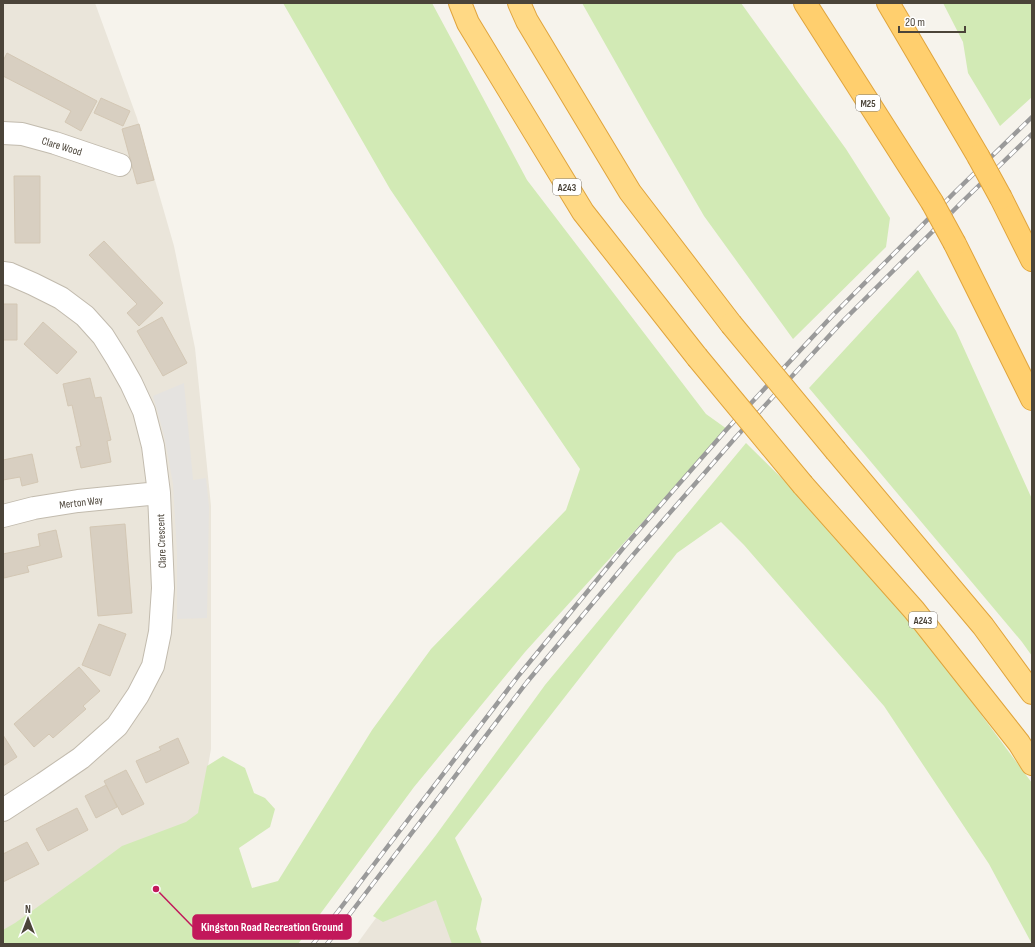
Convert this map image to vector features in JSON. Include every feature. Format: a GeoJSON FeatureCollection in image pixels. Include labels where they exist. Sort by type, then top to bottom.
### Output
{"type":"FeatureCollection","features":[{"type":"Feature","properties":{"kind":"highway","name":"A243"},"geometry":{"type":"LineString","coordinates":[[460,3],[468,23],[583,212],[697,357],[803,484],[914,610],[1019,743],[1032,764]]}},
{"type":"Feature","properties":{"kind":"highway"},"geometry":{"type":"LineString","coordinates":[[519,3],[527,21],[630,192],[731,324],[983,626],[1032,693]]}},
{"type":"Feature","properties":{"kind":"highway","name":"M25"},"geometry":{"type":"LineString","coordinates":[[804,3],[932,202],[955,244],[1032,399]]}},
{"type":"Feature","properties":{"kind":"highway"},"geometry":{"type":"LineString","coordinates":[[888,3],[978,156],[1032,260]]}},
{"type":"Feature","properties":{"kind":"street","name":"Clare Wood"},"geometry":{"type":"LineString","coordinates":[[3,133],[22,134],[55,143],[120,165]]}},
{"type":"Feature","properties":{"kind":"street","name":"Clare Crescent"},"geometry":{"type":"LineString","coordinates":[[3,273],[10,274],[61,298],[85,316],[103,336],[131,383],[144,411],[153,446],[159,493],[163,588],[160,632],[152,666],[138,695],[117,726],[81,758],[3,810]]}},
{"type":"Feature","properties":{"kind":"street","name":"Merton Way"},"geometry":{"type":"LineString","coordinates":[[3,516],[34,508],[78,501],[159,493]]}},
{"type":"Feature","properties":{"kind":"shaded area"},"geometry":{"type":"Polygon","coordinates":[[[3,3],[95,3],[137,118],[174,246],[195,348],[211,506],[211,749],[201,806],[199,829],[3,944],[3,3]]]}},
{"type":"Feature","properties":{"kind":"shaded area"},"geometry":{"type":"Polygon","coordinates":[[[184,383],[193,480],[206,478],[209,507],[207,618],[177,619],[177,553],[173,484],[164,435],[153,396],[184,383]]]}},
{"type":"Feature","properties":{"kind":"shaded area"},"geometry":{"type":"Polygon","coordinates":[[[428,849],[457,944],[357,944],[370,926],[428,849]]]}},
{"type":"Feature","properties":{"kind":"green space"},"geometry":{"type":"Polygon","coordinates":[[[283,3],[432,3],[527,180],[706,414],[727,429],[525,652],[414,787],[298,944],[3,944],[3,930],[15,923],[122,846],[186,822],[198,813],[207,766],[223,756],[245,768],[254,793],[265,798],[275,809],[270,827],[239,848],[252,888],[278,881],[372,730],[431,649],[566,510],[580,469],[390,189],[283,3]]]}},
{"type":"Feature","properties":{"kind":"green space"},"geometry":{"type":"Polygon","coordinates":[[[582,3],[741,3],[846,149],[890,218],[886,247],[793,339],[704,216],[582,3]]]}},
{"type":"Feature","properties":{"kind":"green space"},"geometry":{"type":"Polygon","coordinates":[[[943,3],[1032,3],[1032,97],[1000,126],[968,73],[963,42],[943,3]]]}},
{"type":"Feature","properties":{"kind":"green space"},"geometry":{"type":"Polygon","coordinates":[[[918,270],[956,331],[1032,499],[1032,656],[1022,642],[809,388],[918,270]]]}},
{"type":"Feature","properties":{"kind":"green space"},"geometry":{"type":"Polygon","coordinates":[[[746,443],[812,508],[928,643],[1032,783],[1032,944],[989,864],[884,706],[744,545],[721,522],[677,553],[455,838],[482,899],[476,929],[482,944],[452,944],[436,900],[383,922],[373,916],[436,835],[545,685],[746,443]]]}},
{"type":"Feature","properties":{"kind":"building"},"geometry":{"type":"Polygon","coordinates":[[[7,53],[97,101],[81,131],[65,122],[71,111],[3,76],[3,61],[7,53]]]}},
{"type":"Feature","properties":{"kind":"building"},"geometry":{"type":"Polygon","coordinates":[[[101,98],[130,111],[123,126],[94,113],[101,98]]]}},
{"type":"Feature","properties":{"kind":"building"},"geometry":{"type":"Polygon","coordinates":[[[139,124],[154,180],[137,184],[122,129],[139,124]]]}},
{"type":"Feature","properties":{"kind":"building"},"geometry":{"type":"Polygon","coordinates":[[[14,176],[40,176],[40,243],[15,243],[14,176]]]}},
{"type":"Feature","properties":{"kind":"building"},"geometry":{"type":"Polygon","coordinates":[[[104,241],[163,303],[139,326],[127,313],[137,304],[89,255],[104,241]]]}},
{"type":"Feature","properties":{"kind":"building"},"geometry":{"type":"Polygon","coordinates":[[[3,304],[17,304],[17,340],[3,340],[3,304]]]}},
{"type":"Feature","properties":{"kind":"building"},"geometry":{"type":"Polygon","coordinates":[[[162,317],[187,363],[163,376],[137,331],[162,317]]]}},
{"type":"Feature","properties":{"kind":"building"},"geometry":{"type":"Polygon","coordinates":[[[43,322],[77,352],[57,374],[24,344],[43,322]]]}},
{"type":"Feature","properties":{"kind":"building"},"geometry":{"type":"Polygon","coordinates":[[[90,378],[95,398],[101,397],[111,440],[107,441],[111,462],[81,468],[76,447],[81,446],[72,405],[68,406],[63,384],[90,378]]]}},
{"type":"Feature","properties":{"kind":"building"},"geometry":{"type":"Polygon","coordinates":[[[32,454],[38,482],[22,486],[20,477],[3,480],[3,460],[32,454]]]}},
{"type":"Feature","properties":{"kind":"building"},"geometry":{"type":"Polygon","coordinates":[[[125,524],[132,613],[98,616],[90,527],[125,524]]]}},
{"type":"Feature","properties":{"kind":"building"},"geometry":{"type":"Polygon","coordinates":[[[56,530],[62,557],[27,566],[29,572],[4,578],[3,554],[40,546],[38,534],[56,530]]]}},
{"type":"Feature","properties":{"kind":"building"},"geometry":{"type":"Polygon","coordinates":[[[99,624],[126,634],[110,676],[82,665],[99,624]]]}},
{"type":"Feature","properties":{"kind":"building"},"geometry":{"type":"Polygon","coordinates":[[[79,667],[100,691],[83,706],[86,709],[53,738],[49,734],[34,747],[14,724],[79,667]]]}},
{"type":"Feature","properties":{"kind":"building"},"geometry":{"type":"Polygon","coordinates":[[[3,735],[17,757],[3,766],[3,735]]]}},
{"type":"Feature","properties":{"kind":"building"},"geometry":{"type":"Polygon","coordinates":[[[178,738],[189,763],[146,783],[136,761],[161,750],[159,747],[178,738]]]}},
{"type":"Feature","properties":{"kind":"building"},"geometry":{"type":"Polygon","coordinates":[[[126,770],[144,804],[122,815],[104,781],[126,770]]]}},
{"type":"Feature","properties":{"kind":"building"},"geometry":{"type":"Polygon","coordinates":[[[106,785],[117,807],[96,818],[85,796],[106,785]]]}},
{"type":"Feature","properties":{"kind":"building"},"geometry":{"type":"Polygon","coordinates":[[[77,808],[88,830],[48,851],[36,829],[77,808]]]}},
{"type":"Feature","properties":{"kind":"building"},"geometry":{"type":"Polygon","coordinates":[[[27,842],[39,864],[3,882],[3,854],[27,842]]]}},
{"type":"Feature","properties":{"kind":"railway"},"geometry":{"type":"LineString","coordinates":[[313,944],[519,675],[624,547],[727,429],[833,315],[1032,117]]}},
{"type":"Feature","properties":{"kind":"railway"},"geometry":{"type":"LineString","coordinates":[[327,944],[527,682],[633,555],[736,437],[841,323],[1032,134]]}},
{"type":"Feature","properties":{"kind":"place","name":"Kingston Road Recreation Ground"},"geometry":{"type":"Point","coordinates":[156,889]}}]}
